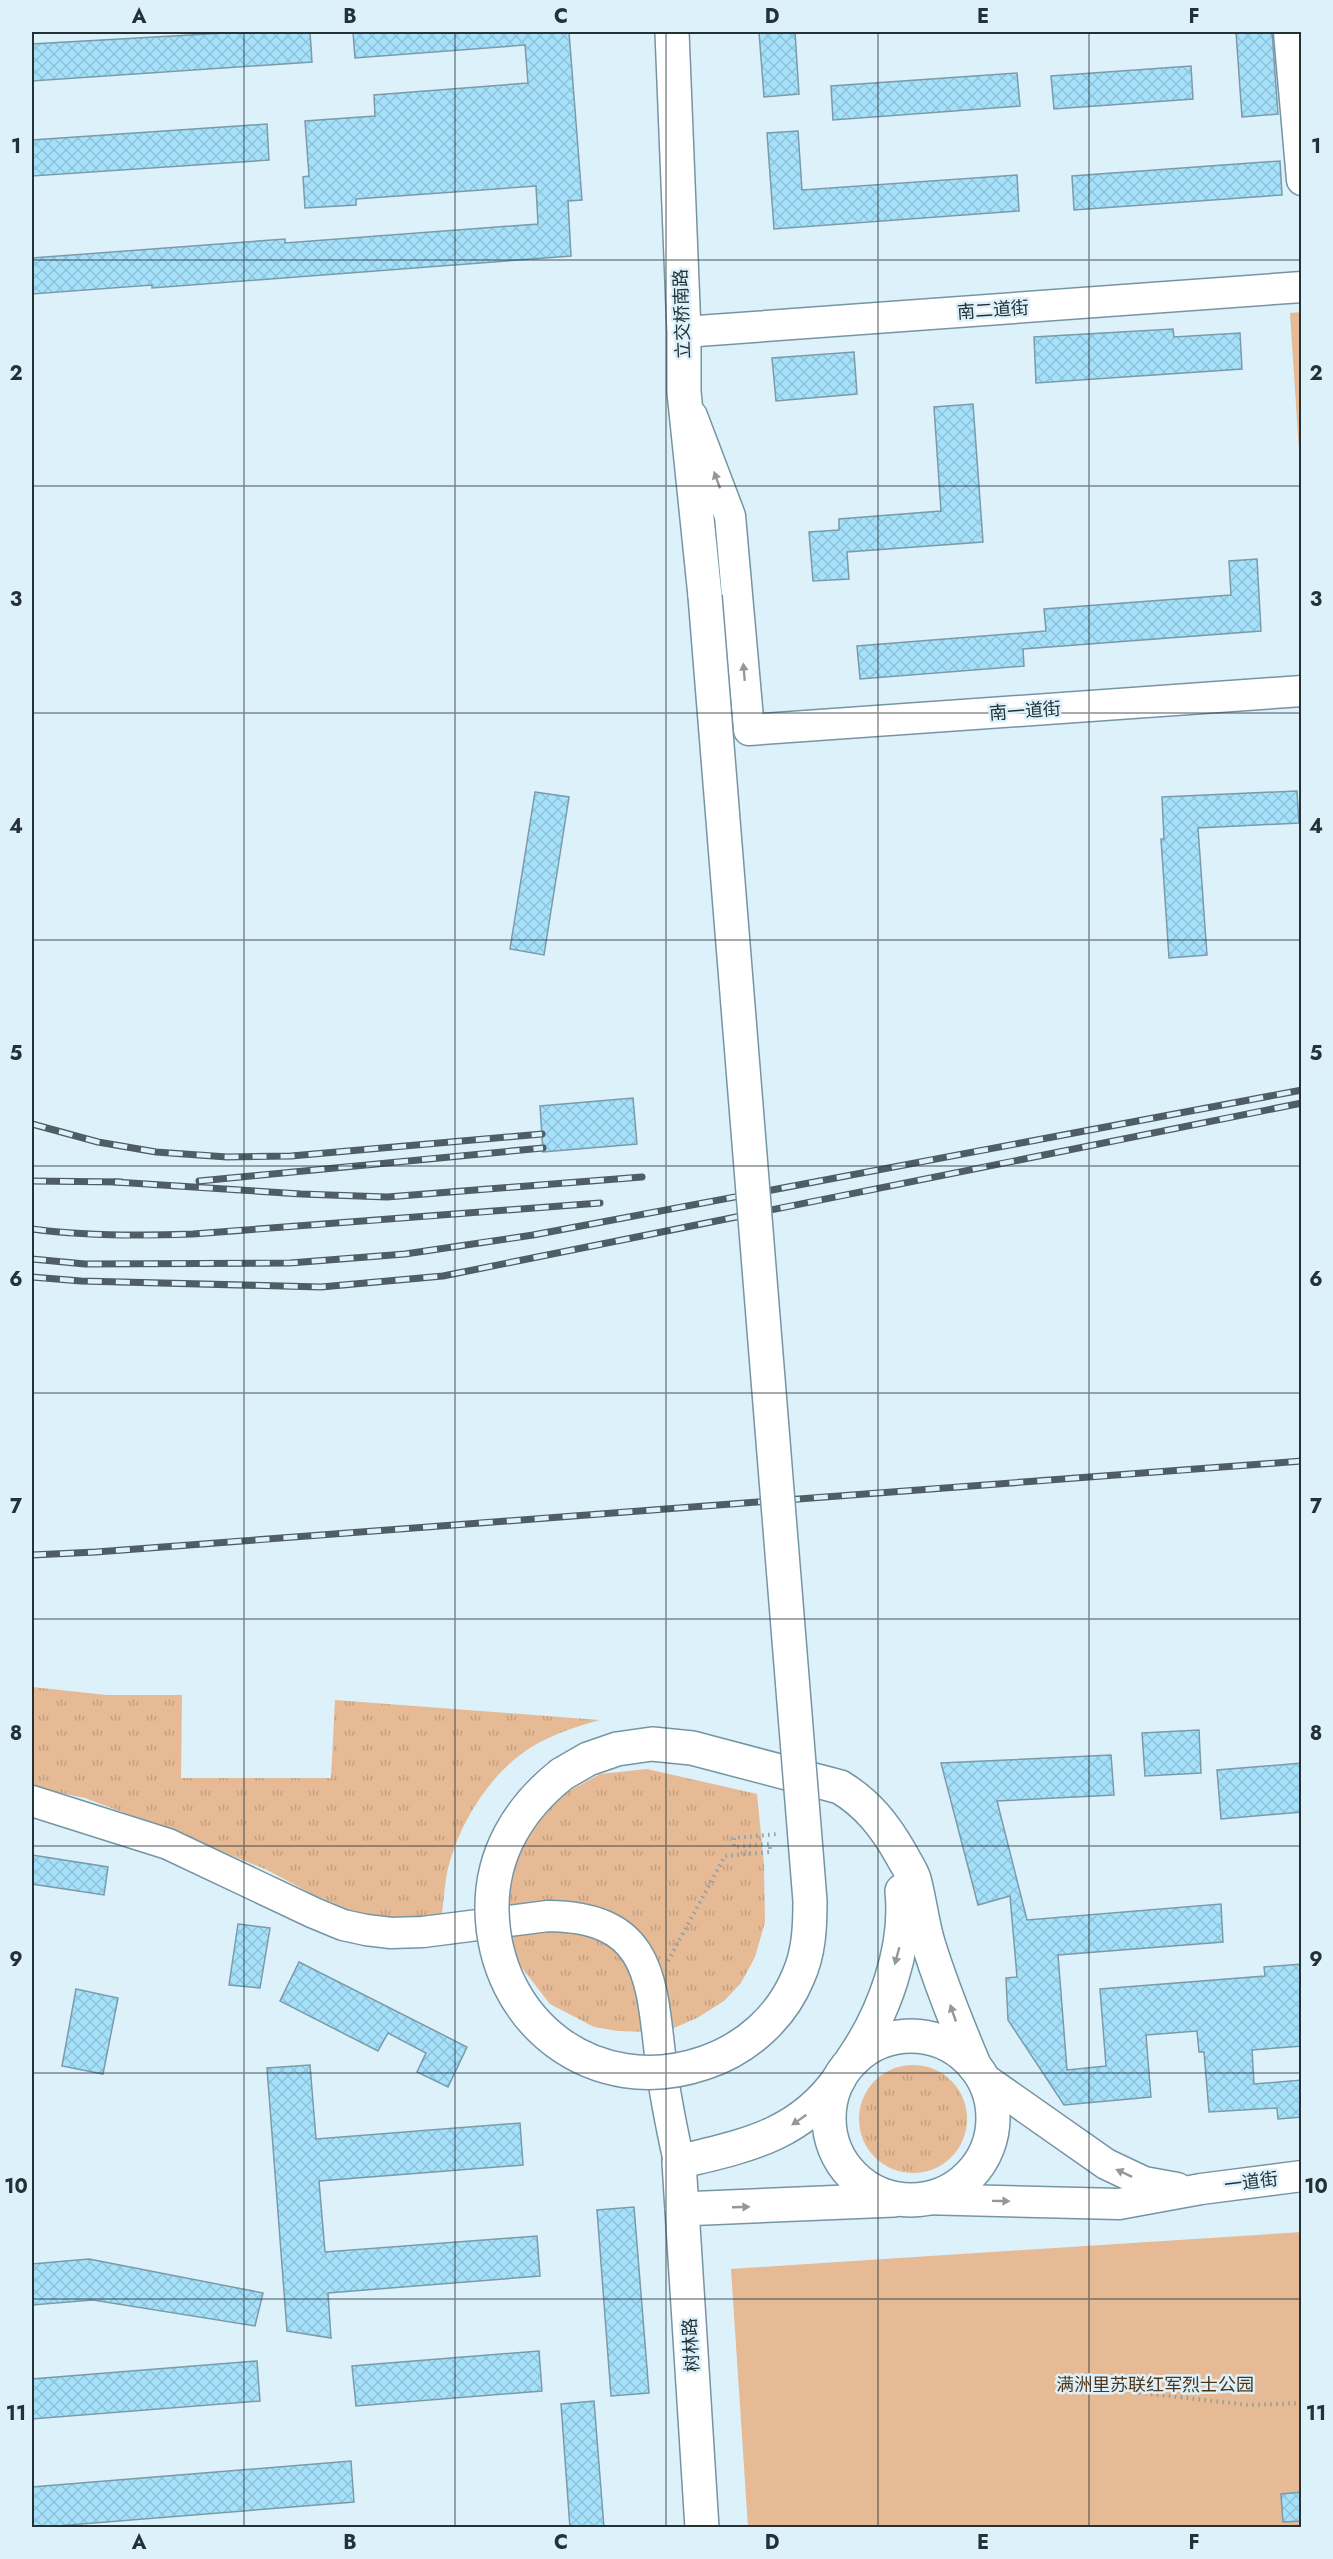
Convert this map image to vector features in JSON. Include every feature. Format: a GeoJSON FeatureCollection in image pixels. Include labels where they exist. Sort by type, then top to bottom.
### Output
{"type":"FeatureCollection","features":[{"type":"Feature","properties":{"kind":"main road","name":"立交桥南路"},"geometry":{"type":"LineString","coordinates":[[672,32],[684,332],[684,392],[705,596],[810,1901],[806,1954],[798,1978],[773,2017],[738,2048],[718,2058],[674,2071],[652,2073],[602,2066],[579,2056],[536,2026],[509,1988],[495,1946],[491,1898],[503,1848],[527,1805],[562,1774],[588,1759],[617,1749],[652,1744],[692,1748],[840,1787],[858,1798],[877,1816],[913,1877],[922,1926],[959,2031],[979,2072]]}},
{"type":"Feature","properties":{"kind":"main road"},"geometry":{"type":"LineString","coordinates":[[679,2163],[747,2145],[783,2131],[814,2108],[844,2072],[869,2032],[879,2009],[898,1954],[903,1931],[903,1893],[891,1837]]}},
{"type":"Feature","properties":{"kind":"main road"},"geometry":{"type":"LineString","coordinates":[[682,2209],[912,2200],[939,2195],[958,2185],[981,2161],[988,2146],[993,2127],[989,2093],[979,2072],[957,2051],[936,2040],[904,2036],[873,2046],[844,2072],[830,2106],[829,2118],[830,2134],[836,2151],[846,2168],[868,2188],[882,2195],[912,2200]]}},
{"type":"Feature","properties":{"kind":"main road","name":"树林路"},"geometry":{"type":"LineString","coordinates":[[679,2163],[702,2528]]}},
{"type":"Feature","properties":{"kind":"street"},"geometry":{"type":"LineString","coordinates":[[1289,32],[1302,180]]}},
{"type":"Feature","properties":{"kind":"street","name":"南二道街"},"geometry":{"type":"LineString","coordinates":[[684,332],[1302,287]]}},
{"type":"Feature","properties":{"kind":"street","name":"南一道街"},"geometry":{"type":"LineString","coordinates":[[684,392],[730,516],[749,730],[1302,691]]}},
{"type":"Feature","properties":{"kind":"street"},"geometry":{"type":"LineString","coordinates":[[32,1801],[168,1844],[343,1925],[391,1933],[423,1932],[548,1916],[587,1920],[607,1928],[636,1950],[650,1978],[665,2095],[679,2163]]}},
{"type":"Feature","properties":{"kind":"street"},"geometry":{"type":"LineString","coordinates":[[979,2072],[1106,2164],[1144,2182],[1201,2189]]}},
{"type":"Feature","properties":{"kind":"street","name":"一道街"},"geometry":{"type":"LineString","coordinates":[[1201,2189],[1302,2176]]}},
{"type":"Feature","properties":{"kind":"street"},"geometry":{"type":"LineString","coordinates":[[912,2200],[1119,2204],[1201,2189]]}},
{"type":"Feature","properties":{"kind":"path"},"geometry":{"type":"LineString","coordinates":[[666,1965],[725,1856],[770,1852],[770,1844],[734,1847],[734,1838],[784,1833]]}},
{"type":"Feature","properties":{"kind":"path"},"geometry":{"type":"LineString","coordinates":[[1133,2392],[1249,2405],[1302,2403]]}},
{"type":"Feature","properties":{"kind":"green space"},"geometry":{"type":"Polygon","coordinates":[[[1302,312],[1301,482],[1290,313],[1302,312]]]}},
{"type":"Feature","properties":{"kind":"green space"},"geometry":{"type":"Polygon","coordinates":[[[32,1687],[107,1695],[182,1695],[181,1778],[331,1778],[335,1700],[600,1720],[538,1743],[520,1755],[494,1780],[472,1811],[455,1845],[446,1879],[441,1921],[420,1922],[359,1914],[314,1895],[267,1870],[173,1831],[85,1798],[32,1787],[32,1687]]]}},
{"type":"Feature","properties":{"kind":"green space"},"geometry":{"type":"Polygon","coordinates":[[[647,1769],[757,1794],[764,1864],[765,1922],[755,1957],[741,1983],[724,2001],[697,2018],[674,2028],[650,2032],[618,2031],[594,2027],[550,2004],[519,1964],[506,1931],[509,1864],[551,1801],[600,1774],[647,1769]]]}},
{"type":"Feature","properties":{"kind":"green space"},"geometry":{"type":"Polygon","coordinates":[[[913,2065],[934,2069],[951,2081],[963,2098],[967,2119],[963,2140],[951,2157],[934,2169],[913,2173],[892,2169],[875,2157],[863,2140],[859,2119],[863,2098],[875,2081],[892,2069],[913,2065]]]}},
{"type":"Feature","properties":{"kind":"green space","name":"满洲里苏联红军烈士公园"},"geometry":{"type":"Polygon","coordinates":[[[1301,2232],[1301,2527],[748,2527],[731,2269],[1301,2232]]]}},
{"type":"Feature","properties":{"kind":"building"},"geometry":{"type":"Polygon","coordinates":[[[243,32],[310,32],[312,62],[32,81],[32,44],[243,32]]]}},
{"type":"Feature","properties":{"kind":"building"},"geometry":{"type":"Polygon","coordinates":[[[353,32],[569,32],[582,200],[568,201],[571,256],[152,288],[152,285],[32,294],[32,258],[285,239],[285,243],[538,224],[536,186],[356,199],[356,205],[305,208],[303,177],[309,176],[305,121],[375,116],[374,95],[528,83],[525,45],[355,58],[353,32]]]}},
{"type":"Feature","properties":{"kind":"building"},"geometry":{"type":"Polygon","coordinates":[[[759,32],[795,32],[799,94],[764,97],[759,32]]]}},
{"type":"Feature","properties":{"kind":"building"},"geometry":{"type":"Polygon","coordinates":[[[1236,32],[1272,32],[1278,114],[1242,117],[1236,32]]]}},
{"type":"Feature","properties":{"kind":"building"},"geometry":{"type":"Polygon","coordinates":[[[1191,66],[1193,99],[1054,109],[1051,76],[1191,66]]]}},
{"type":"Feature","properties":{"kind":"building"},"geometry":{"type":"Polygon","coordinates":[[[1017,73],[1020,106],[833,120],[831,86],[1017,73]]]}},
{"type":"Feature","properties":{"kind":"building"},"geometry":{"type":"Polygon","coordinates":[[[267,124],[269,160],[32,176],[32,140],[267,124]]]}},
{"type":"Feature","properties":{"kind":"building"},"geometry":{"type":"Polygon","coordinates":[[[798,131],[802,190],[1017,175],[1019,211],[774,229],[767,133],[798,131]]]}},
{"type":"Feature","properties":{"kind":"building"},"geometry":{"type":"Polygon","coordinates":[[[1280,161],[1282,195],[1074,210],[1072,176],[1280,161]]]}},
{"type":"Feature","properties":{"kind":"building"},"geometry":{"type":"Polygon","coordinates":[[[1173,329],[1174,337],[1240,333],[1242,369],[1036,383],[1034,337],[1173,329]]]}},
{"type":"Feature","properties":{"kind":"building"},"geometry":{"type":"Polygon","coordinates":[[[854,352],[857,394],[776,401],[772,358],[854,352]]]}},
{"type":"Feature","properties":{"kind":"building"},"geometry":{"type":"Polygon","coordinates":[[[973,404],[983,542],[847,552],[849,579],[813,581],[809,532],[839,530],[839,519],[941,511],[934,407],[973,404]]]}},
{"type":"Feature","properties":{"kind":"building"},"geometry":{"type":"Polygon","coordinates":[[[1257,559],[1261,631],[1023,649],[1024,666],[860,679],[857,646],[1046,631],[1044,609],[1231,595],[1229,561],[1257,559]]]}},
{"type":"Feature","properties":{"kind":"building"},"geometry":{"type":"Polygon","coordinates":[[[1297,791],[1299,823],[1198,828],[1207,955],[1169,958],[1161,839],[1164,839],[1162,797],[1297,791]]]}},
{"type":"Feature","properties":{"kind":"building"},"geometry":{"type":"Polygon","coordinates":[[[535,792],[569,797],[544,955],[510,949],[535,792]]]}},
{"type":"Feature","properties":{"kind":"building"},"geometry":{"type":"Polygon","coordinates":[[[633,1098],[637,1144],[543,1152],[540,1106],[633,1098]]]}},
{"type":"Feature","properties":{"kind":"building"},"geometry":{"type":"Polygon","coordinates":[[[1199,1730],[1201,1773],[1145,1776],[1142,1733],[1199,1730]]]}},
{"type":"Feature","properties":{"kind":"building"},"geometry":{"type":"Polygon","coordinates":[[[1111,1755],[1114,1795],[997,1801],[1027,1920],[1221,1904],[1223,1942],[1058,1955],[1067,2070],[1106,2066],[1100,1989],[1265,1976],[1264,1967],[1302,1964],[1302,2046],[1252,2050],[1254,2084],[1302,2080],[1302,2117],[1278,2119],[1277,2108],[1209,2112],[1204,2052],[1199,2052],[1197,2031],[1146,2035],[1151,2097],[1064,2105],[1008,2020],[1006,1978],[1017,1977],[1010,1896],[978,1905],[941,1763],[1111,1755]]]}},
{"type":"Feature","properties":{"kind":"building"},"geometry":{"type":"Polygon","coordinates":[[[1302,1763],[1302,1812],[1221,1819],[1217,1770],[1302,1763]]]}},
{"type":"Feature","properties":{"kind":"building"},"geometry":{"type":"Polygon","coordinates":[[[32,1855],[108,1867],[104,1895],[32,1884],[32,1855]]]}},
{"type":"Feature","properties":{"kind":"building"},"geometry":{"type":"Polygon","coordinates":[[[238,1924],[270,1928],[260,1988],[229,1985],[238,1924]]]}},
{"type":"Feature","properties":{"kind":"building"},"geometry":{"type":"Polygon","coordinates":[[[299,1962],[467,2047],[448,2087],[417,2072],[426,2053],[388,2033],[378,2051],[280,2001],[299,1962]]]}},
{"type":"Feature","properties":{"kind":"building"},"geometry":{"type":"Polygon","coordinates":[[[76,1989],[118,1998],[103,2074],[62,2066],[76,1989]]]}},
{"type":"Feature","properties":{"kind":"building"},"geometry":{"type":"Polygon","coordinates":[[[310,2065],[316,2139],[520,2123],[523,2165],[319,2181],[325,2252],[537,2236],[540,2276],[328,2293],[331,2338],[287,2331],[267,2068],[310,2065]]]}},
{"type":"Feature","properties":{"kind":"building"},"geometry":{"type":"Polygon","coordinates":[[[634,2207],[649,2393],[611,2396],[597,2210],[634,2207]]]}},
{"type":"Feature","properties":{"kind":"building"},"geometry":{"type":"Polygon","coordinates":[[[89,2259],[263,2293],[255,2326],[93,2300],[32,2305],[32,2264],[89,2259]]]}},
{"type":"Feature","properties":{"kind":"building"},"geometry":{"type":"Polygon","coordinates":[[[539,2351],[542,2391],[356,2406],[352,2366],[539,2351]]]}},
{"type":"Feature","properties":{"kind":"building"},"geometry":{"type":"Polygon","coordinates":[[[257,2361],[260,2401],[32,2419],[32,2379],[257,2361]]]}},
{"type":"Feature","properties":{"kind":"building"},"geometry":{"type":"Polygon","coordinates":[[[594,2401],[604,2528],[570,2528],[561,2404],[594,2401]]]}},
{"type":"Feature","properties":{"kind":"building"},"geometry":{"type":"Polygon","coordinates":[[[351,2461],[354,2502],[32,2528],[32,2487],[351,2461]]]}},
{"type":"Feature","properties":{"kind":"building"},"geometry":{"type":"Polygon","coordinates":[[[1302,2492],[1302,2521],[1283,2522],[1281,2494],[1302,2492]]]}},
{"type":"Feature","properties":{"kind":"railway"},"geometry":{"type":"LineString","coordinates":[[32,1259],[85,1264],[290,1263],[405,1254],[533,1235],[1302,1090]]}},
{"type":"Feature","properties":{"kind":"railway"},"geometry":{"type":"LineString","coordinates":[[32,1277],[81,1281],[321,1287],[443,1276],[1302,1103]]}},
{"type":"Feature","properties":{"kind":"railway"},"geometry":{"type":"LineString","coordinates":[[32,1124],[98,1142],[156,1152],[227,1157],[291,1156],[542,1134]]}},
{"type":"Feature","properties":{"kind":"railway"},"geometry":{"type":"LineString","coordinates":[[199,1181],[543,1148]]}},
{"type":"Feature","properties":{"kind":"railway"},"geometry":{"type":"LineString","coordinates":[[115,1182],[387,1197],[642,1177]]}},
{"type":"Feature","properties":{"kind":"railway"},"geometry":{"type":"LineString","coordinates":[[32,1181],[121,1182]]}},
{"type":"Feature","properties":{"kind":"railway"},"geometry":{"type":"LineString","coordinates":[[32,1229],[112,1235],[193,1234],[600,1203]]}},
{"type":"Feature","properties":{"kind":"railway"},"geometry":{"type":"LineString","coordinates":[[32,1555],[1302,1461]]}}]}
